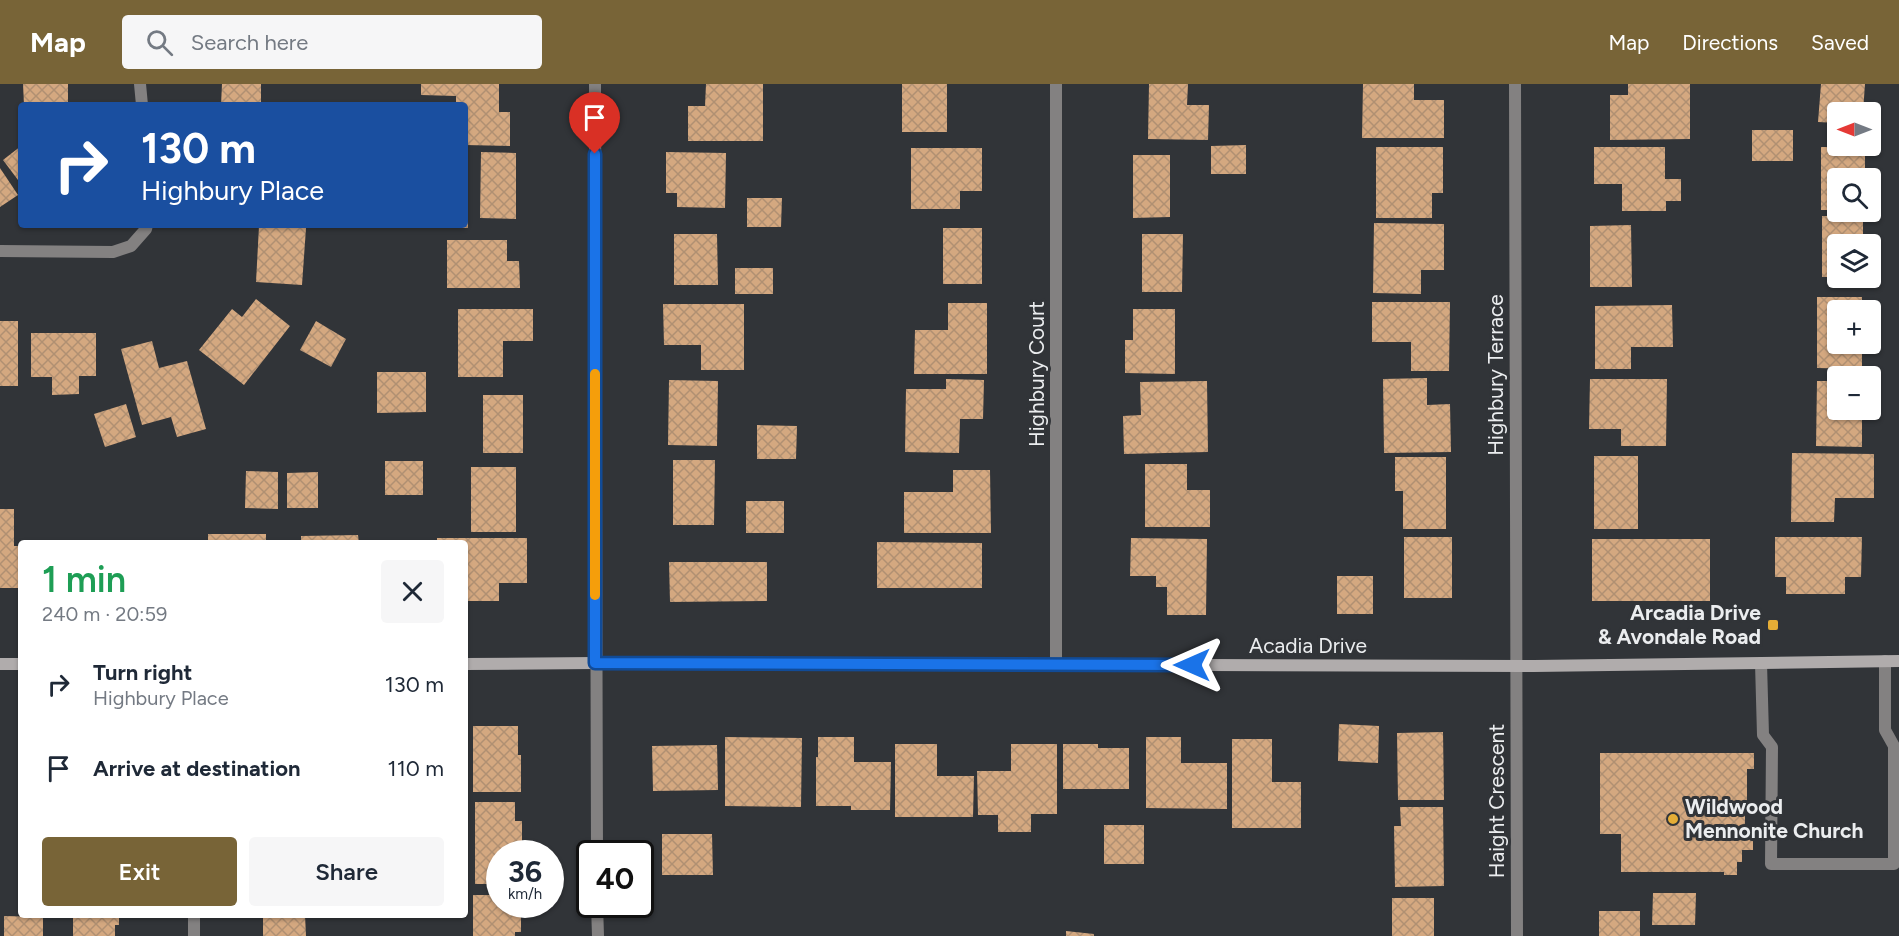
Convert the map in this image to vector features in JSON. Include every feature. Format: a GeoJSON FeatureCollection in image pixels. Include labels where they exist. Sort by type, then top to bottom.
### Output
{"type":"FeatureCollection","features":[{"type":"Feature","properties":{"kind":"street"},"geometry":{"type":"LineString","coordinates":[[140,84],[142,102]]}},
{"type":"Feature","properties":{"kind":"street"},"geometry":{"type":"LineString","coordinates":[[595,84],[597,840]]}},
{"type":"Feature","properties":{"kind":"street","name":"Highbury Court"},"geometry":{"type":"LineString","coordinates":[[1056,84],[1056,664]]}},
{"type":"Feature","properties":{"kind":"street","name":"Highbury Terrace"},"geometry":{"type":"LineString","coordinates":[[1515,84],[1516,666]]}},
{"type":"Feature","properties":{"kind":"street"},"geometry":{"type":"LineString","coordinates":[[0,250],[113,252],[131,246],[146,228]]}},
{"type":"Feature","properties":{"kind":"street"},"geometry":{"type":"LineString","coordinates":[[1761,663],[1763,735],[1772,747],[1771,864],[1894,864],[1894,746],[1885,730],[1885,661]]}},
{"type":"Feature","properties":{"kind":"street","name":"Acadia Drive"},"geometry":{"type":"LineString","coordinates":[[468,664],[1516,666],[1899,661]]}},
{"type":"Feature","properties":{"kind":"street"},"geometry":{"type":"LineString","coordinates":[[0,664],[18,664]]}},
{"type":"Feature","properties":{"kind":"street","name":"Haight Crescent"},"geometry":{"type":"LineString","coordinates":[[1516,666],[1517,936]]}},
{"type":"Feature","properties":{"kind":"street"},"geometry":{"type":"LineString","coordinates":[[194,918],[194,936]]}},
{"type":"Feature","properties":{"kind":"street"},"geometry":{"type":"LineString","coordinates":[[597,918],[598,936]]}},
{"type":"Feature","properties":{"kind":"building"},"geometry":{"type":"Polygon","coordinates":[[[23,84],[68,84],[68,102],[24,102],[23,84]]]}},
{"type":"Feature","properties":{"kind":"building"},"geometry":{"type":"Polygon","coordinates":[[[222,84],[261,84],[261,102],[221,102],[222,84]]]}},
{"type":"Feature","properties":{"kind":"building"},"geometry":{"type":"Polygon","coordinates":[[[421,84],[499,84],[499,112],[510,112],[510,146],[468,145],[468,102],[456,102],[456,96],[421,95],[421,84]]]}},
{"type":"Feature","properties":{"kind":"building"},"geometry":{"type":"Polygon","coordinates":[[[706,84],[763,84],[763,141],[688,141],[688,106],[705,106],[706,84]]]}},
{"type":"Feature","properties":{"kind":"building"},"geometry":{"type":"Polygon","coordinates":[[[902,84],[947,84],[947,132],[902,132],[902,84]]]}},
{"type":"Feature","properties":{"kind":"building"},"geometry":{"type":"Polygon","coordinates":[[[1149,84],[1188,84],[1187,105],[1209,105],[1208,140],[1148,139],[1149,84]]]}},
{"type":"Feature","properties":{"kind":"building"},"geometry":{"type":"Polygon","coordinates":[[[1363,84],[1414,84],[1414,100],[1444,100],[1444,138],[1362,138],[1363,84]]]}},
{"type":"Feature","properties":{"kind":"building"},"geometry":{"type":"Polygon","coordinates":[[[1628,84],[1690,84],[1690,139],[1610,140],[1610,95],[1628,95],[1628,84]]]}},
{"type":"Feature","properties":{"kind":"building"},"geometry":{"type":"Polygon","coordinates":[[[1821,84],[1865,84],[1864,102],[1827,102],[1827,122],[1818,122],[1821,84]]]}},
{"type":"Feature","properties":{"kind":"building"},"geometry":{"type":"Polygon","coordinates":[[[1752,130],[1793,130],[1793,161],[1752,161],[1752,130]]]}},
{"type":"Feature","properties":{"kind":"building"},"geometry":{"type":"Polygon","coordinates":[[[1246,145],[1246,174],[1211,174],[1211,146],[1246,145]]]}},
{"type":"Feature","properties":{"kind":"building"},"geometry":{"type":"Polygon","coordinates":[[[1376,147],[1443,147],[1443,193],[1432,193],[1432,218],[1376,218],[1376,147]]]}},
{"type":"Feature","properties":{"kind":"building"},"geometry":{"type":"Polygon","coordinates":[[[1594,147],[1665,147],[1665,179],[1681,179],[1681,201],[1666,201],[1666,211],[1622,211],[1622,184],[1594,184],[1594,147]]]}},
{"type":"Feature","properties":{"kind":"building"},"geometry":{"type":"Polygon","coordinates":[[[1821,147],[1827,147],[1827,156],[1865,156],[1865,168],[1827,168],[1827,210],[1821,210],[1821,147]]]}},
{"type":"Feature","properties":{"kind":"building"},"geometry":{"type":"Polygon","coordinates":[[[18,148],[18,180],[3,160],[18,148]]]}},
{"type":"Feature","properties":{"kind":"building"},"geometry":{"type":"Polygon","coordinates":[[[911,148],[982,148],[982,191],[960,191],[960,209],[911,209],[911,148]]]}},
{"type":"Feature","properties":{"kind":"building"},"geometry":{"type":"Polygon","coordinates":[[[481,152],[516,153],[516,219],[480,218],[481,152]]]}},
{"type":"Feature","properties":{"kind":"building"},"geometry":{"type":"Polygon","coordinates":[[[666,152],[726,153],[725,208],[677,207],[677,193],[666,193],[666,152]]]}},
{"type":"Feature","properties":{"kind":"building"},"geometry":{"type":"Polygon","coordinates":[[[1133,155],[1170,155],[1170,217],[1133,218],[1133,155]]]}},
{"type":"Feature","properties":{"kind":"building"},"geometry":{"type":"Polygon","coordinates":[[[0,168],[18,195],[0,207],[0,168]]]}},
{"type":"Feature","properties":{"kind":"building"},"geometry":{"type":"Polygon","coordinates":[[[747,198],[782,198],[781,227],[747,227],[747,198]]]}},
{"type":"Feature","properties":{"kind":"building"},"geometry":{"type":"Polygon","coordinates":[[[1822,216],[1827,216],[1827,222],[1863,222],[1863,234],[1827,234],[1827,277],[1822,277],[1822,216]]]}},
{"type":"Feature","properties":{"kind":"building"},"geometry":{"type":"Polygon","coordinates":[[[1374,223],[1444,224],[1444,270],[1421,270],[1421,294],[1373,293],[1374,223]]]}},
{"type":"Feature","properties":{"kind":"building"},"geometry":{"type":"Polygon","coordinates":[[[1631,225],[1632,287],[1590,287],[1590,226],[1631,225]]]}},
{"type":"Feature","properties":{"kind":"building"},"geometry":{"type":"Polygon","coordinates":[[[259,228],[306,228],[302,285],[256,282],[259,228]]]}},
{"type":"Feature","properties":{"kind":"building"},"geometry":{"type":"Polygon","coordinates":[[[943,228],[982,228],[982,284],[943,284],[943,228]]]}},
{"type":"Feature","properties":{"kind":"building"},"geometry":{"type":"Polygon","coordinates":[[[674,234],[717,234],[718,285],[674,285],[674,234]]]}},
{"type":"Feature","properties":{"kind":"building"},"geometry":{"type":"Polygon","coordinates":[[[1142,234],[1183,234],[1182,292],[1142,292],[1142,234]]]}},
{"type":"Feature","properties":{"kind":"building"},"geometry":{"type":"Polygon","coordinates":[[[447,240],[507,240],[507,261],[519,261],[520,288],[447,288],[447,240]]]}},
{"type":"Feature","properties":{"kind":"building"},"geometry":{"type":"Polygon","coordinates":[[[735,268],[773,268],[773,294],[735,294],[735,268]]]}},
{"type":"Feature","properties":{"kind":"building"},"geometry":{"type":"Polygon","coordinates":[[[1817,297],[1862,297],[1862,300],[1827,300],[1827,354],[1862,354],[1862,366],[1817,368],[1817,297]]]}},
{"type":"Feature","properties":{"kind":"building"},"geometry":{"type":"Polygon","coordinates":[[[256,299],[290,326],[244,385],[199,350],[232,309],[242,317],[256,299]]]}},
{"type":"Feature","properties":{"kind":"building"},"geometry":{"type":"Polygon","coordinates":[[[1372,302],[1450,302],[1449,371],[1411,371],[1411,342],[1372,342],[1372,302]]]}},
{"type":"Feature","properties":{"kind":"building"},"geometry":{"type":"Polygon","coordinates":[[[948,303],[987,303],[987,374],[914,374],[915,330],[948,330],[948,303]]]}},
{"type":"Feature","properties":{"kind":"building"},"geometry":{"type":"Polygon","coordinates":[[[663,304],[744,304],[744,370],[701,370],[701,345],[664,345],[663,304]]]}},
{"type":"Feature","properties":{"kind":"building"},"geometry":{"type":"Polygon","coordinates":[[[1672,305],[1673,347],[1631,347],[1631,369],[1595,369],[1595,306],[1672,305]]]}},
{"type":"Feature","properties":{"kind":"building"},"geometry":{"type":"Polygon","coordinates":[[[458,309],[533,309],[533,341],[503,341],[503,377],[458,377],[458,309]]]}},
{"type":"Feature","properties":{"kind":"building"},"geometry":{"type":"Polygon","coordinates":[[[1133,309],[1175,309],[1175,374],[1125,373],[1125,340],[1133,340],[1133,309]]]}},
{"type":"Feature","properties":{"kind":"building"},"geometry":{"type":"Polygon","coordinates":[[[0,321],[18,321],[18,386],[0,386],[0,321]]]}},
{"type":"Feature","properties":{"kind":"building"},"geometry":{"type":"Polygon","coordinates":[[[316,321],[346,339],[331,367],[300,350],[316,321]]]}},
{"type":"Feature","properties":{"kind":"building"},"geometry":{"type":"Polygon","coordinates":[[[31,333],[96,333],[96,376],[79,376],[79,394],[52,395],[52,377],[31,377],[31,333]]]}},
{"type":"Feature","properties":{"kind":"building"},"geometry":{"type":"Polygon","coordinates":[[[152,341],[159,368],[187,361],[206,429],[177,437],[171,417],[142,425],[121,349],[152,341]]]}},
{"type":"Feature","properties":{"kind":"building"},"geometry":{"type":"Polygon","coordinates":[[[377,372],[426,372],[426,412],[377,413],[377,372]]]}},
{"type":"Feature","properties":{"kind":"building"},"geometry":{"type":"Polygon","coordinates":[[[1427,378],[1427,405],[1450,404],[1451,452],[1384,453],[1383,379],[1427,378]]]}},
{"type":"Feature","properties":{"kind":"building"},"geometry":{"type":"Polygon","coordinates":[[[946,379],[984,380],[983,419],[960,419],[959,453],[905,452],[906,389],[946,389],[946,379]]]}},
{"type":"Feature","properties":{"kind":"building"},"geometry":{"type":"Polygon","coordinates":[[[1590,379],[1667,379],[1666,446],[1621,446],[1621,429],[1589,429],[1590,379]]]}},
{"type":"Feature","properties":{"kind":"building"},"geometry":{"type":"Polygon","coordinates":[[[669,380],[718,381],[717,446],[668,445],[669,380]]]}},
{"type":"Feature","properties":{"kind":"building"},"geometry":{"type":"Polygon","coordinates":[[[1207,381],[1208,452],[1124,454],[1123,416],[1141,415],[1140,382],[1207,381]]]}},
{"type":"Feature","properties":{"kind":"building"},"geometry":{"type":"Polygon","coordinates":[[[1817,381],[1827,381],[1827,420],[1862,420],[1862,447],[1816,446],[1817,381]]]}},
{"type":"Feature","properties":{"kind":"building"},"geometry":{"type":"Polygon","coordinates":[[[483,395],[523,395],[523,453],[483,453],[483,395]]]}},
{"type":"Feature","properties":{"kind":"building"},"geometry":{"type":"Polygon","coordinates":[[[126,404],[136,437],[105,447],[94,414],[126,404]]]}},
{"type":"Feature","properties":{"kind":"building"},"geometry":{"type":"Polygon","coordinates":[[[757,425],[797,426],[796,459],[757,459],[757,425]]]}},
{"type":"Feature","properties":{"kind":"building"},"geometry":{"type":"Polygon","coordinates":[[[1792,453],[1874,454],[1874,498],[1835,498],[1834,522],[1791,522],[1792,453]]]}},
{"type":"Feature","properties":{"kind":"building"},"geometry":{"type":"Polygon","coordinates":[[[1594,456],[1638,456],[1638,529],[1594,529],[1594,456]]]}},
{"type":"Feature","properties":{"kind":"building"},"geometry":{"type":"Polygon","coordinates":[[[1395,457],[1446,457],[1446,529],[1403,529],[1403,491],[1395,491],[1395,457]]]}},
{"type":"Feature","properties":{"kind":"building"},"geometry":{"type":"Polygon","coordinates":[[[673,460],[715,460],[714,525],[673,525],[673,460]]]}},
{"type":"Feature","properties":{"kind":"building"},"geometry":{"type":"Polygon","coordinates":[[[385,461],[423,461],[423,495],[385,495],[385,461]]]}},
{"type":"Feature","properties":{"kind":"building"},"geometry":{"type":"Polygon","coordinates":[[[1145,464],[1187,464],[1187,490],[1210,490],[1210,527],[1145,527],[1145,464]]]}},
{"type":"Feature","properties":{"kind":"building"},"geometry":{"type":"Polygon","coordinates":[[[471,467],[516,467],[516,532],[471,532],[471,467]]]}},
{"type":"Feature","properties":{"kind":"building"},"geometry":{"type":"Polygon","coordinates":[[[953,470],[990,470],[991,533],[904,533],[904,492],[953,492],[953,470]]]}},
{"type":"Feature","properties":{"kind":"building"},"geometry":{"type":"Polygon","coordinates":[[[246,471],[278,472],[278,509],[245,508],[246,471]]]}},
{"type":"Feature","properties":{"kind":"building"},"geometry":{"type":"Polygon","coordinates":[[[318,472],[318,508],[287,508],[287,473],[318,472]]]}},
{"type":"Feature","properties":{"kind":"building"},"geometry":{"type":"Polygon","coordinates":[[[746,501],[784,501],[784,533],[746,533],[746,501]]]}},
{"type":"Feature","properties":{"kind":"building"},"geometry":{"type":"Polygon","coordinates":[[[0,509],[14,509],[14,546],[18,546],[18,588],[0,588],[0,509]]]}},
{"type":"Feature","properties":{"kind":"building"},"geometry":{"type":"Polygon","coordinates":[[[208,534],[266,534],[266,540],[208,540],[208,534]]]}},
{"type":"Feature","properties":{"kind":"building"},"geometry":{"type":"Polygon","coordinates":[[[358,535],[359,540],[301,540],[301,536],[358,535]]]}},
{"type":"Feature","properties":{"kind":"building"},"geometry":{"type":"Polygon","coordinates":[[[1404,537],[1452,537],[1452,598],[1404,598],[1404,537]]]}},
{"type":"Feature","properties":{"kind":"building"},"geometry":{"type":"Polygon","coordinates":[[[1775,537],[1862,537],[1861,577],[1845,577],[1845,594],[1786,594],[1786,577],[1775,577],[1775,537]]]}},
{"type":"Feature","properties":{"kind":"building"},"geometry":{"type":"Polygon","coordinates":[[[437,538],[527,538],[527,583],[499,583],[499,601],[468,601],[468,540],[437,540],[437,538]]]}},
{"type":"Feature","properties":{"kind":"building"},"geometry":{"type":"Polygon","coordinates":[[[1131,538],[1207,539],[1206,615],[1167,615],[1167,587],[1156,587],[1156,576],[1130,576],[1131,538]]]}},
{"type":"Feature","properties":{"kind":"building"},"geometry":{"type":"Polygon","coordinates":[[[1592,539],[1710,539],[1710,601],[1592,601],[1592,539]]]}},
{"type":"Feature","properties":{"kind":"building"},"geometry":{"type":"Polygon","coordinates":[[[877,542],[982,543],[982,588],[877,588],[877,542]]]}},
{"type":"Feature","properties":{"kind":"building"},"geometry":{"type":"Polygon","coordinates":[[[669,562],[767,562],[767,601],[670,602],[669,562]]]}},
{"type":"Feature","properties":{"kind":"building"},"geometry":{"type":"Polygon","coordinates":[[[1337,576],[1373,576],[1373,614],[1337,614],[1337,576]]]}},
{"type":"Feature","properties":{"kind":"building"},"geometry":{"type":"Polygon","coordinates":[[[1339,724],[1379,726],[1378,763],[1338,761],[1339,724]]]}},
{"type":"Feature","properties":{"kind":"building"},"geometry":{"type":"Polygon","coordinates":[[[473,726],[518,726],[521,792],[473,792],[473,726]]]}},
{"type":"Feature","properties":{"kind":"building"},"geometry":{"type":"Polygon","coordinates":[[[1443,732],[1444,800],[1398,800],[1397,733],[1443,732]]]}},
{"type":"Feature","properties":{"kind":"building"},"geometry":{"type":"Polygon","coordinates":[[[725,737],[802,738],[801,807],[725,806],[725,737]]]}},
{"type":"Feature","properties":{"kind":"building"},"geometry":{"type":"Polygon","coordinates":[[[818,737],[854,737],[854,762],[891,762],[890,810],[851,810],[851,806],[816,806],[818,737]]]}},
{"type":"Feature","properties":{"kind":"building"},"geometry":{"type":"Polygon","coordinates":[[[1146,737],[1181,737],[1181,763],[1227,763],[1227,809],[1146,808],[1146,737]]]}},
{"type":"Feature","properties":{"kind":"building"},"geometry":{"type":"Polygon","coordinates":[[[1232,739],[1272,739],[1272,782],[1301,782],[1301,828],[1232,828],[1232,739]]]}},
{"type":"Feature","properties":{"kind":"building"},"geometry":{"type":"Polygon","coordinates":[[[895,744],[937,744],[937,776],[974,776],[973,817],[895,817],[895,744]]]}},
{"type":"Feature","properties":{"kind":"building"},"geometry":{"type":"Polygon","coordinates":[[[1011,744],[1057,744],[1057,814],[1031,814],[1031,832],[998,832],[998,815],[978,815],[977,771],[1011,771],[1011,744]]]}},
{"type":"Feature","properties":{"kind":"building"},"geometry":{"type":"Polygon","coordinates":[[[1063,744],[1098,744],[1098,748],[1129,748],[1129,789],[1063,789],[1063,744]]]}},
{"type":"Feature","properties":{"kind":"building"},"geometry":{"type":"Polygon","coordinates":[[[717,745],[718,790],[653,791],[652,746],[717,745]]]}},
{"type":"Feature","properties":{"kind":"building","name":"Wildwood Mennonite Church"},"geometry":{"type":"Polygon","coordinates":[[[1600,753],[1754,753],[1754,769],[1747,769],[1747,805],[1745,805],[1745,833],[1753,833],[1753,850],[1742,850],[1742,862],[1737,862],[1737,875],[1724,875],[1724,872],[1621,872],[1621,834],[1600,834],[1600,753]]]}},
{"type":"Feature","properties":{"kind":"building"},"geometry":{"type":"Polygon","coordinates":[[[475,802],[515,802],[515,821],[522,821],[522,840],[486,840],[486,884],[475,884],[475,802]]]}},
{"type":"Feature","properties":{"kind":"building"},"geometry":{"type":"Polygon","coordinates":[[[1400,807],[1443,807],[1444,886],[1395,887],[1394,826],[1401,826],[1400,807]]]}},
{"type":"Feature","properties":{"kind":"building"},"geometry":{"type":"Polygon","coordinates":[[[1104,825],[1144,825],[1144,864],[1104,864],[1104,825]]]}},
{"type":"Feature","properties":{"kind":"building"},"geometry":{"type":"Polygon","coordinates":[[[662,834],[712,834],[713,875],[662,875],[662,834]]]}},
{"type":"Feature","properties":{"kind":"building"},"geometry":{"type":"Polygon","coordinates":[[[1653,893],[1696,893],[1695,925],[1652,925],[1653,893]]]}},
{"type":"Feature","properties":{"kind":"building"},"geometry":{"type":"Polygon","coordinates":[[[473,895],[486,895],[486,918],[521,918],[521,932],[515,932],[515,936],[473,936],[473,895]]]}},
{"type":"Feature","properties":{"kind":"building"},"geometry":{"type":"Polygon","coordinates":[[[1392,898],[1434,898],[1434,936],[1392,936],[1392,898]]]}},
{"type":"Feature","properties":{"kind":"building"},"geometry":{"type":"Polygon","coordinates":[[[1599,911],[1640,911],[1640,936],[1599,936],[1599,911]]]}},
{"type":"Feature","properties":{"kind":"building"},"geometry":{"type":"Polygon","coordinates":[[[4,916],[43,918],[43,936],[4,936],[4,916]]]}},
{"type":"Feature","properties":{"kind":"building"},"geometry":{"type":"Polygon","coordinates":[[[73,918],[119,918],[119,925],[115,925],[115,936],[73,936],[73,918]]]}},
{"type":"Feature","properties":{"kind":"building"},"geometry":{"type":"Polygon","coordinates":[[[263,918],[305,918],[306,936],[263,936],[263,918]]]}},
{"type":"Feature","properties":{"kind":"building"},"geometry":{"type":"Polygon","coordinates":[[[1066,931],[1094,934],[1094,936],[1066,936],[1066,931]]]}},
{"type":"Feature","properties":{"kind":"slow traffic"},"geometry":{"type":"LineString","coordinates":[[595,374],[595,595]]}},
{"type":"Feature","properties":{"kind":"place","name":"Arcadia Drive & Avondale Road"},"geometry":{"type":"Point","coordinates":[1773,625]}},
{"type":"Feature","properties":{"kind":"place","name":"Wildwood Mennonite Church"},"geometry":{"type":"Point","coordinates":[1673,819]}},
{"type":"Feature","properties":{"kind":"route"},"geometry":{"type":"LineString","coordinates":[[595,154],[595,663],[1192,665]]}}]}
